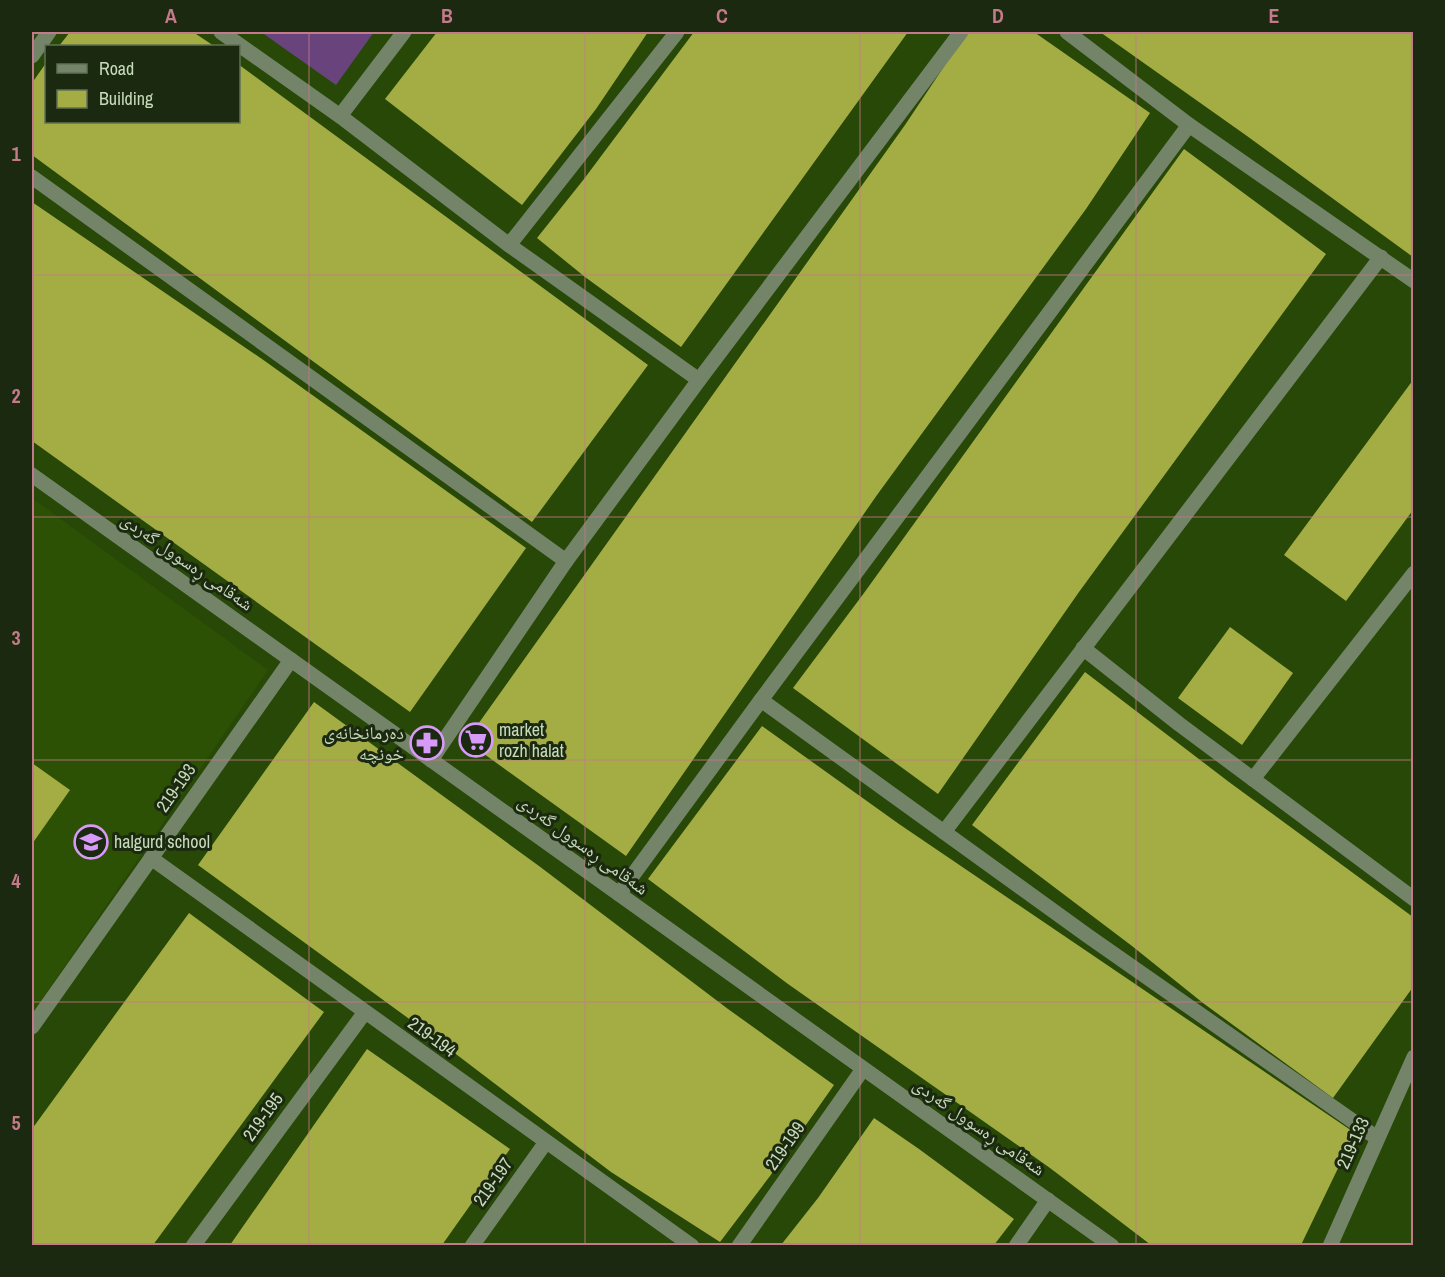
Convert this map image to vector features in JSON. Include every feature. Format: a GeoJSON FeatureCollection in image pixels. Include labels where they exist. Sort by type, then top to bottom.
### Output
{"type":"FeatureCollection","features":[{"type":"Feature","properties":{"kind":"street"},"geometry":{"type":"LineString","coordinates":[[32,56],[49,32]]}},
{"type":"Feature","properties":{"kind":"street"},"geometry":{"type":"LineString","coordinates":[[221,32],[239,45]]}},
{"type":"Feature","properties":{"kind":"street"},"geometry":{"type":"LineString","coordinates":[[340,116],[404,32]]}},
{"type":"Feature","properties":{"kind":"street"},"geometry":{"type":"LineString","coordinates":[[509,245],[677,32]]}},
{"type":"Feature","properties":{"kind":"street"},"geometry":{"type":"LineString","coordinates":[[431,760],[566,561],[961,32]]}},
{"type":"Feature","properties":{"kind":"street"},"geometry":{"type":"LineString","coordinates":[[1067,32],[1189,125],[1413,281]]}},
{"type":"Feature","properties":{"kind":"street"},"geometry":{"type":"LineString","coordinates":[[240,45],[340,116],[509,245],[699,380]]}},
{"type":"Feature","properties":{"kind":"street"},"geometry":{"type":"LineString","coordinates":[[619,894],[1189,125]]}},
{"type":"Feature","properties":{"kind":"street"},"geometry":{"type":"LineString","coordinates":[[32,177],[566,561]]}},
{"type":"Feature","properties":{"kind":"street"},"geometry":{"type":"LineString","coordinates":[[944,832],[1380,257]]}},
{"type":"Feature","properties":{"kind":"street","name":"شەقامی ڕەسوول گەردی"},"geometry":{"type":"LineString","coordinates":[[32,476],[1112,1245]]}},
{"type":"Feature","properties":{"kind":"street"},"geometry":{"type":"LineString","coordinates":[[1254,779],[1413,573]]}},
{"type":"Feature","properties":{"kind":"street"},"geometry":{"type":"LineString","coordinates":[[1083,648],[1179,724],[1413,899]]}},
{"type":"Feature","properties":{"kind":"street","name":"219-193"},"geometry":{"type":"LineString","coordinates":[[32,1027],[291,660]]}},
{"type":"Feature","properties":{"kind":"street"},"geometry":{"type":"LineString","coordinates":[[761,700],[1088,936],[1377,1138]]}},
{"type":"Feature","properties":{"kind":"street","name":"219-194"},"geometry":{"type":"LineString","coordinates":[[151,858],[692,1245]]}},
{"type":"Feature","properties":{"kind":"street","name":"219-195"},"geometry":{"type":"LineString","coordinates":[[193,1245],[365,1012]]}},
{"type":"Feature","properties":{"kind":"street","name":"219-133"},"geometry":{"type":"LineString","coordinates":[[1330,1245],[1413,1057]]}},
{"type":"Feature","properties":{"kind":"street","name":"219-199"},"geometry":{"type":"LineString","coordinates":[[739,1245],[863,1069]]}},
{"type":"Feature","properties":{"kind":"street","name":"219-197"},"geometry":{"type":"LineString","coordinates":[[472,1245],[546,1142]]}},
{"type":"Feature","properties":{"kind":"street"},"geometry":{"type":"LineString","coordinates":[[1016,1245],[1048,1200]]}},
{"type":"Feature","properties":{"kind":"shaded area"},"geometry":{"type":"Polygon","coordinates":[[[261,32],[374,32],[336,85],[261,32]]]}},
{"type":"Feature","properties":{"kind":"shaded area","name":"halgurd school"},"geometry":{"type":"Polygon","coordinates":[[[32,498],[268,670],[32,1014],[32,498]]]}},
{"type":"Feature","properties":{"kind":"building"},"geometry":{"type":"Polygon","coordinates":[[[70,32],[193,32],[212,45],[60,45],[70,32]]]}},
{"type":"Feature","properties":{"kind":"building"},"geometry":{"type":"Polygon","coordinates":[[[437,32],[648,32],[596,109],[522,205],[385,99],[437,32]]]}},
{"type":"Feature","properties":{"kind":"building"},"geometry":{"type":"Polygon","coordinates":[[[694,32],[908,32],[681,347],[585,277],[537,238],[694,32]]]}},
{"type":"Feature","properties":{"kind":"building"},"geometry":{"type":"Polygon","coordinates":[[[967,32],[1034,32],[1150,113],[1086,209],[877,495],[626,856],[466,741],[905,125],[967,32]]]}},
{"type":"Feature","properties":{"kind":"building"},"geometry":{"type":"Polygon","coordinates":[[[1100,32],[1413,32],[1413,257],[1247,136],[1100,32]]]}},
{"type":"Feature","properties":{"kind":"building"},"geometry":{"type":"Polygon","coordinates":[[[45,64],[45,123],[240,123],[240,65],[648,365],[532,522],[32,155],[32,83],[45,64]]]}},
{"type":"Feature","properties":{"kind":"building"},"geometry":{"type":"Polygon","coordinates":[[[1184,149],[1326,254],[1079,592],[938,794],[793,688],[1184,149]]]}},
{"type":"Feature","properties":{"kind":"building"},"geometry":{"type":"Polygon","coordinates":[[[32,202],[262,359],[526,548],[410,712],[32,441],[32,202]]]}},
{"type":"Feature","properties":{"kind":"building"},"geometry":{"type":"Polygon","coordinates":[[[1413,380],[1413,510],[1346,601],[1284,555],[1413,380]]]}},
{"type":"Feature","properties":{"kind":"building"},"geometry":{"type":"Polygon","coordinates":[[[1230,627],[1293,673],[1242,745],[1178,698],[1230,627]]]}},
{"type":"Feature","properties":{"kind":"building"},"geometry":{"type":"Polygon","coordinates":[[[1085,672],[1229,782],[1413,917],[1413,987],[1333,1098],[1203,1003],[1132,946],[972,825],[1085,672]]]}},
{"type":"Feature","properties":{"kind":"building"},"geometry":{"type":"Polygon","coordinates":[[[314,702],[834,1085],[720,1242],[611,1172],[423,1029],[198,865],[314,702]]]}},
{"type":"Feature","properties":{"kind":"building"},"geometry":{"type":"Polygon","coordinates":[[[762,726],[899,824],[1355,1133],[1301,1245],[1151,1245],[1050,1168],[788,984],[648,879],[762,726]]]}},
{"type":"Feature","properties":{"kind":"building"},"geometry":{"type":"Polygon","coordinates":[[[32,763],[70,790],[32,844],[32,763]]]}},
{"type":"Feature","properties":{"kind":"building"},"geometry":{"type":"Polygon","coordinates":[[[189,913],[324,1012],[153,1245],[32,1245],[32,1129],[189,913]]]}},
{"type":"Feature","properties":{"kind":"building"},"geometry":{"type":"Polygon","coordinates":[[[367,1049],[510,1149],[442,1245],[230,1245],[367,1049]]]}},
{"type":"Feature","properties":{"kind":"building"},"geometry":{"type":"Polygon","coordinates":[[[874,1118],[1014,1219],[994,1245],[781,1245],[818,1198],[874,1118]]]}},
{"type":"Feature","properties":{"kind":"place","name":"market rozh halat"},"geometry":{"type":"Point","coordinates":[476,740]}},
{"type":"Feature","properties":{"kind":"place","name":"دەرمانخانەی خونچە"},"geometry":{"type":"Point","coordinates":[427,743]}},
{"type":"Feature","properties":{"kind":"place","name":"halgurd school"},"geometry":{"type":"Point","coordinates":[91,842]}}]}
